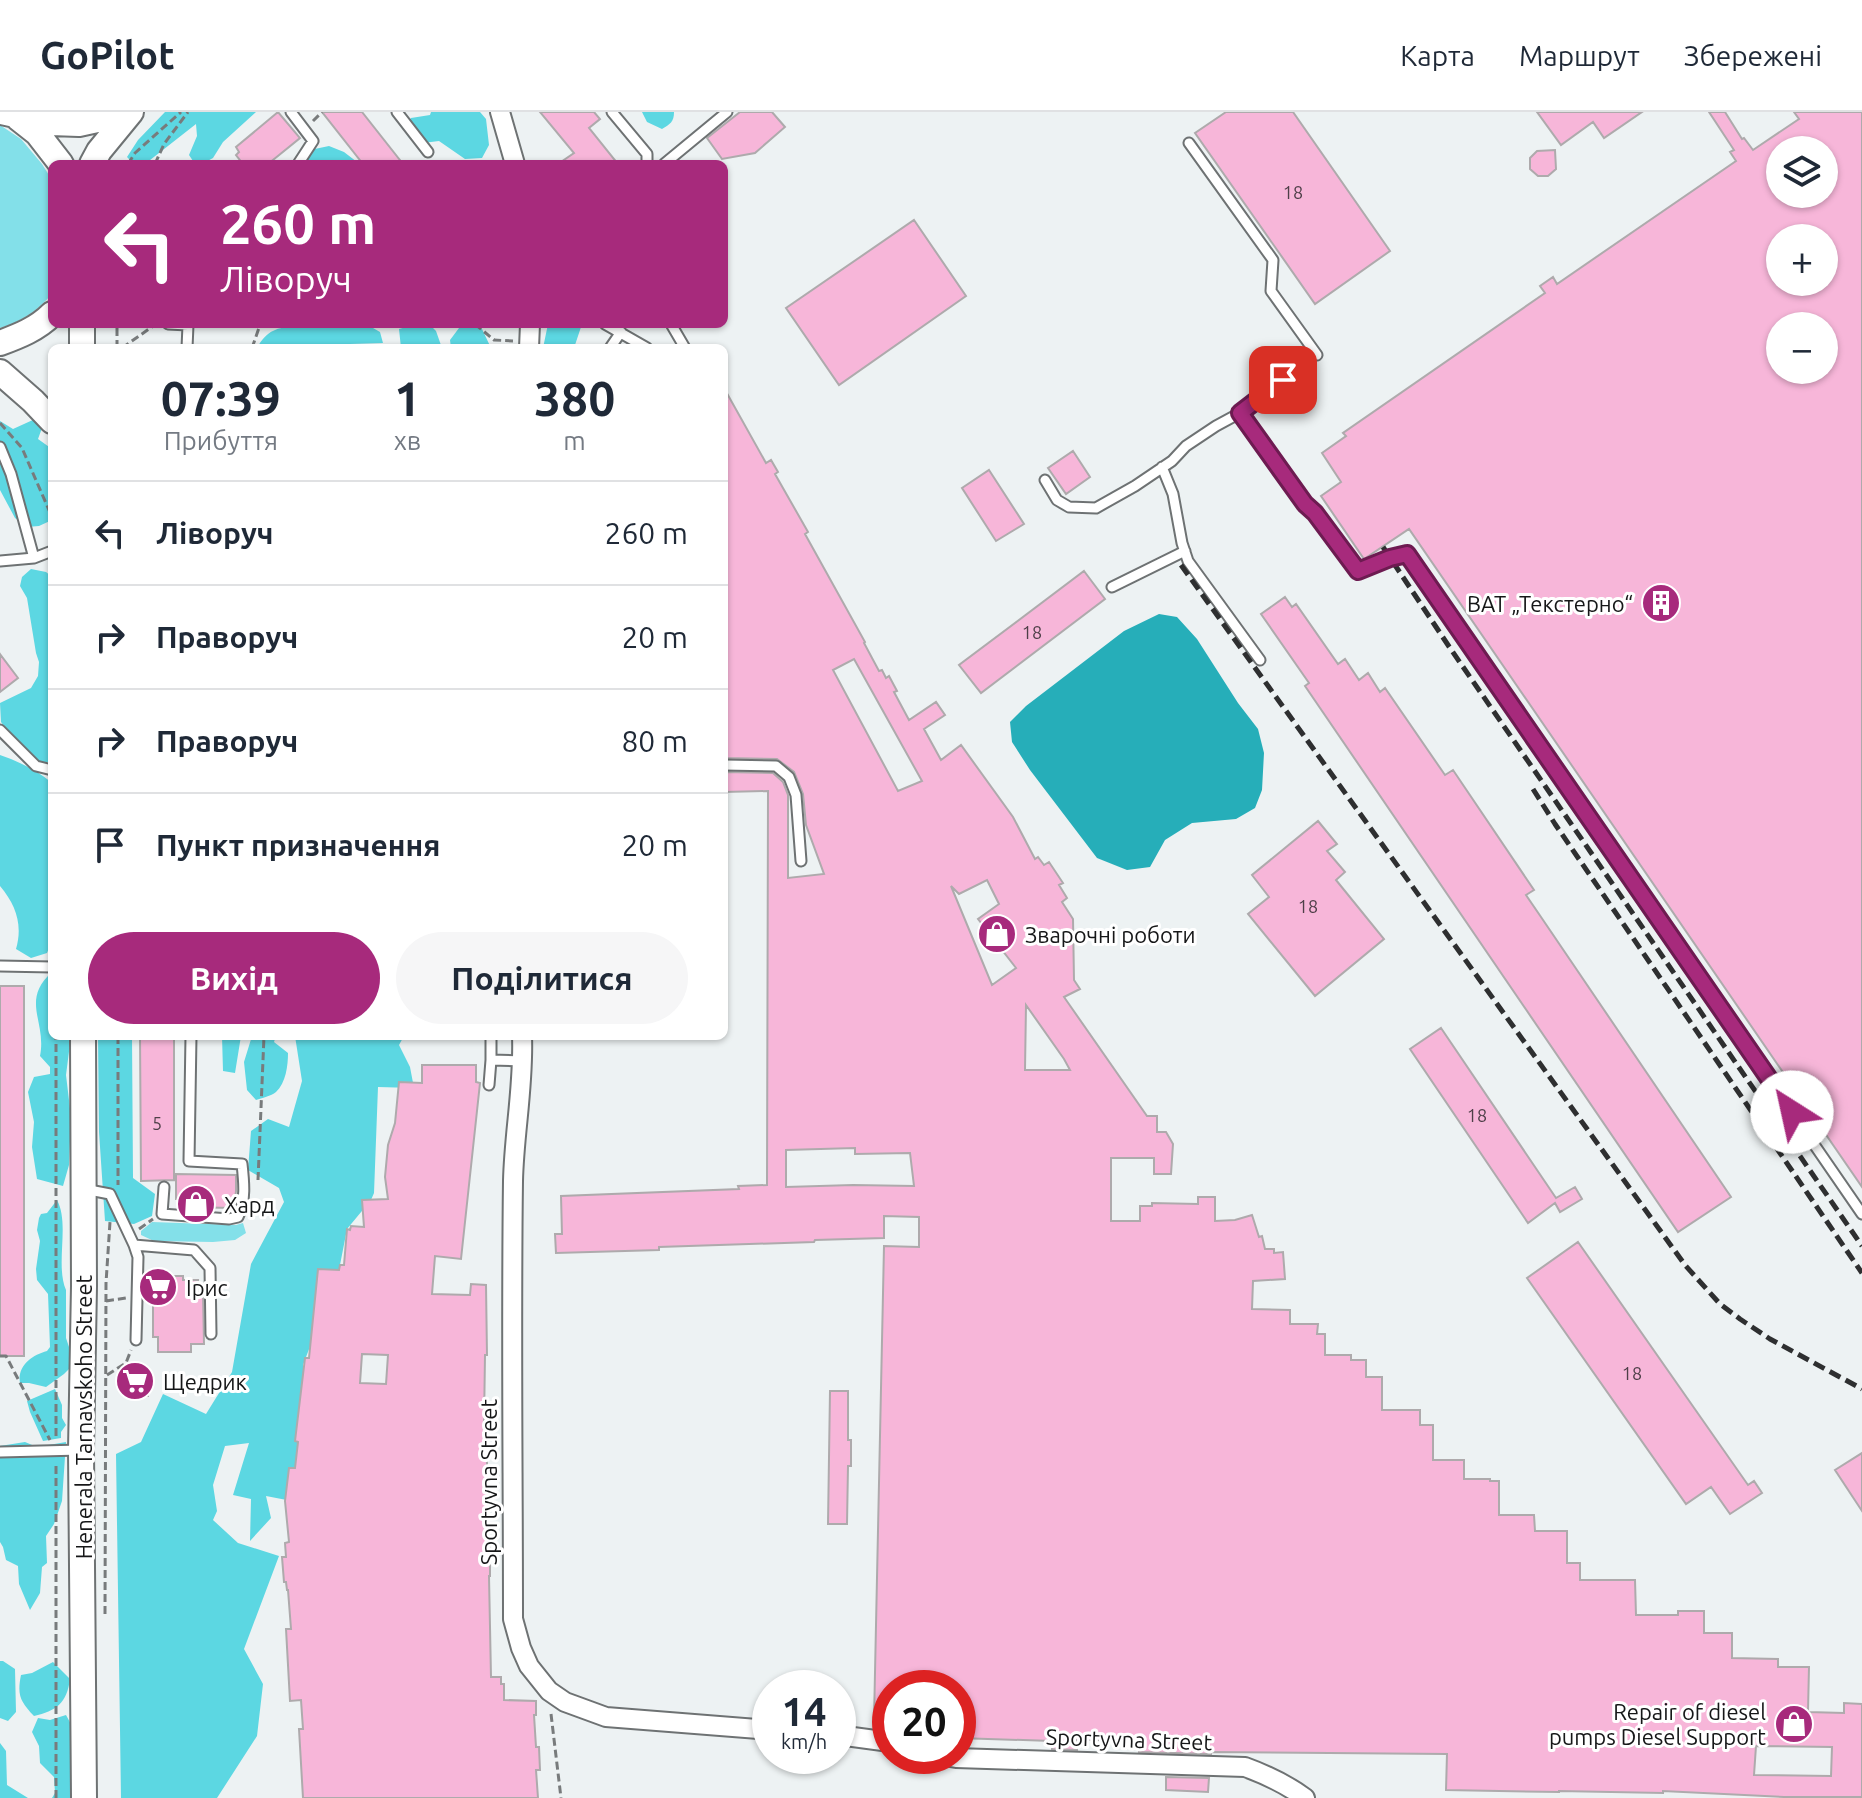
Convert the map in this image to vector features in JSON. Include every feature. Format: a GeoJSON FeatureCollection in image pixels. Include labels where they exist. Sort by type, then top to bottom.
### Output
{"type":"FeatureCollection","features":[{"type":"Feature","properties":{"kind":"main road"},"geometry":{"type":"LineString","coordinates":[[10,114],[51,123],[79,124],[130,112]]}},
{"type":"Feature","properties":{"kind":"main road"},"geometry":{"type":"LineString","coordinates":[[94,160],[130,112]]}},
{"type":"Feature","properties":{"kind":"main road"},"geometry":{"type":"LineString","coordinates":[[10,114],[37,133],[58,160]]}},
{"type":"Feature","properties":{"kind":"main road"},"geometry":{"type":"LineString","coordinates":[[0,343],[42,325],[48,318]]}},
{"type":"Feature","properties":{"kind":"main road"},"geometry":{"type":"LineString","coordinates":[[0,372],[48,417]]}},
{"type":"Feature","properties":{"kind":"main road","name":"Henerala Tarnavskoho Street"},"geometry":{"type":"LineString","coordinates":[[83,1040],[81,1450],[84,1798]]}},
{"type":"Feature","properties":{"kind":"street"},"geometry":{"type":"LineString","coordinates":[[500,112],[514,160]]}},
{"type":"Feature","properties":{"kind":"street","name":"Sportyvna Street"},"geometry":{"type":"LineString","coordinates":[[522,1040],[513,1179],[511,1368],[513,1619],[521,1648],[529,1666],[549,1691],[565,1702],[606,1717],[752,1729]]}},
{"type":"Feature","properties":{"kind":"street","name":"Sportyvna Street"},"geometry":{"type":"LineString","coordinates":[[976,1758],[1245,1767],[1267,1775],[1305,1798]]}},
{"type":"Feature","properties":{"kind":"lane"},"geometry":{"type":"LineString","coordinates":[[291,112],[313,141],[301,160]]}},
{"type":"Feature","properties":{"kind":"lane"},"geometry":{"type":"LineString","coordinates":[[397,112],[428,152]]}},
{"type":"Feature","properties":{"kind":"lane"},"geometry":{"type":"LineString","coordinates":[[612,112],[647,154],[647,160]]}},
{"type":"Feature","properties":{"kind":"lane"},"geometry":{"type":"LineString","coordinates":[[669,160],[727,112]]}},
{"type":"Feature","properties":{"kind":"lane"},"geometry":{"type":"LineString","coordinates":[[1189,143],[1273,260],[1271,291],[1317,355]]}},
{"type":"Feature","properties":{"kind":"lane"},"geometry":{"type":"LineString","coordinates":[[613,328],[640,344]]}},
{"type":"Feature","properties":{"kind":"lane"},"geometry":{"type":"LineString","coordinates":[[613,344],[621,332]]}},
{"type":"Feature","properties":{"kind":"lane"},"geometry":{"type":"LineString","coordinates":[[1045,480],[1057,500],[1069,507],[1096,508],[1172,461],[1186,446],[1240,413],[1304,364]]}},
{"type":"Feature","properties":{"kind":"lane"},"geometry":{"type":"LineString","coordinates":[[1240,413],[1358,571],[1407,554],[1862,1214]]}},
{"type":"Feature","properties":{"kind":"lane"},"geometry":{"type":"LineString","coordinates":[[0,447],[11,474],[34,558]]}},
{"type":"Feature","properties":{"kind":"lane"},"geometry":{"type":"LineString","coordinates":[[1162,467],[1173,494],[1188,561],[1260,660]]}},
{"type":"Feature","properties":{"kind":"lane"},"geometry":{"type":"LineString","coordinates":[[1112,587],[1185,551]]}},
{"type":"Feature","properties":{"kind":"lane"},"geometry":{"type":"LineString","coordinates":[[0,561],[34,558],[48,553]]}},
{"type":"Feature","properties":{"kind":"lane"},"geometry":{"type":"LineString","coordinates":[[0,730],[36,766],[48,769]]}},
{"type":"Feature","properties":{"kind":"lane"},"geometry":{"type":"LineString","coordinates":[[728,765],[776,766],[789,777],[796,795],[801,861]]}},
{"type":"Feature","properties":{"kind":"lane"},"geometry":{"type":"LineString","coordinates":[[0,966],[48,967]]}},
{"type":"Feature","properties":{"kind":"lane"},"geometry":{"type":"LineString","coordinates":[[164,1187],[162,1214],[229,1219],[238,1217],[242,1209],[242,1164],[189,1161],[191,1040]]}},
{"type":"Feature","properties":{"kind":"lane"},"geometry":{"type":"LineString","coordinates":[[489,1085],[491,1040]]}},
{"type":"Feature","properties":{"kind":"lane"},"geometry":{"type":"LineString","coordinates":[[491,1060],[523,1061]]}},
{"type":"Feature","properties":{"kind":"lane"},"geometry":{"type":"LineString","coordinates":[[84,1189],[110,1194],[138,1257],[136,1340]]}},
{"type":"Feature","properties":{"kind":"lane"},"geometry":{"type":"LineString","coordinates":[[132,1240],[194,1250],[210,1268],[211,1334]]}},
{"type":"Feature","properties":{"kind":"lane"},"geometry":{"type":"LineString","coordinates":[[0,1452],[81,1450]]}},
{"type":"Feature","properties":{"kind":"path"},"geometry":{"type":"LineString","coordinates":[[131,160],[181,112]]}},
{"type":"Feature","properties":{"kind":"path"},"geometry":{"type":"LineString","coordinates":[[157,160],[164,144],[188,112]]}},
{"type":"Feature","properties":{"kind":"path"},"geometry":{"type":"LineString","coordinates":[[130,344],[151,328]]}},
{"type":"Feature","properties":{"kind":"path"},"geometry":{"type":"LineString","coordinates":[[481,328],[494,340],[530,338]]}},
{"type":"Feature","properties":{"kind":"path"},"geometry":{"type":"LineString","coordinates":[[0,423],[22,448],[48,508]]}},
{"type":"Feature","properties":{"kind":"path"},"geometry":{"type":"LineString","coordinates":[[56,1040],[56,1798]]}},
{"type":"Feature","properties":{"kind":"path"},"geometry":{"type":"LineString","coordinates":[[105,1614],[106,1301],[109,1224],[118,1211],[118,1040]]}},
{"type":"Feature","properties":{"kind":"path"},"geometry":{"type":"LineString","coordinates":[[257,1189],[264,1040]]}},
{"type":"Feature","properties":{"kind":"path"},"geometry":{"type":"LineString","coordinates":[[132,1240],[151,1220],[162,1214]]}},
{"type":"Feature","properties":{"kind":"path"},"geometry":{"type":"LineString","coordinates":[[106,1301],[137,1296]]}},
{"type":"Feature","properties":{"kind":"path"},"geometry":{"type":"LineString","coordinates":[[106,1376],[126,1363],[136,1340]]}},
{"type":"Feature","properties":{"kind":"path"},"geometry":{"type":"LineString","coordinates":[[0,1356],[6,1356],[56,1451]]}},
{"type":"Feature","properties":{"kind":"path"},"geometry":{"type":"LineString","coordinates":[[549,1691],[561,1798]]}},
{"type":"Feature","properties":{"kind":"shaded area"},"geometry":{"type":"Polygon","coordinates":[[[165,112],[256,112],[223,142],[209,160],[192,160],[189,155],[197,136],[196,124],[150,160],[130,160],[127,157],[138,140],[165,112]]]}},
{"type":"Feature","properties":{"kind":"shaded area"},"geometry":{"type":"Polygon","coordinates":[[[431,112],[480,112],[486,119],[489,145],[482,158],[465,159],[439,141],[423,143],[408,137],[406,124],[411,118],[430,115],[431,112]]]}},
{"type":"Feature","properties":{"kind":"shaded area"},"geometry":{"type":"Polygon","coordinates":[[[642,112],[674,112],[671,122],[662,129],[647,122],[642,112]]]}},
{"type":"Feature","properties":{"kind":"shaded area"},"geometry":{"type":"Polygon","coordinates":[[[0,125],[21,139],[48,174],[48,298],[28,315],[0,328],[0,125]]]}},
{"type":"Feature","properties":{"kind":"shaded area"},"geometry":{"type":"Polygon","coordinates":[[[329,146],[354,160],[302,160],[305,151],[329,146]]]}},
{"type":"Feature","properties":{"kind":"shaded area"},"geometry":{"type":"Polygon","coordinates":[[[281,328],[373,328],[380,332],[383,343],[260,344],[281,328]]]}},
{"type":"Feature","properties":{"kind":"shaded area"},"geometry":{"type":"Polygon","coordinates":[[[433,328],[441,344],[401,344],[399,329],[433,328]]]}},
{"type":"Feature","properties":{"kind":"shaded area"},"geometry":{"type":"Polygon","coordinates":[[[459,328],[480,328],[489,344],[450,344],[459,328]]]}},
{"type":"Feature","properties":{"kind":"shaded area"},"geometry":{"type":"Polygon","coordinates":[[[547,328],[581,328],[575,344],[544,344],[547,328]]]}},
{"type":"Feature","properties":{"kind":"shaded area"},"geometry":{"type":"Polygon","coordinates":[[[35,419],[42,428],[38,439],[48,446],[48,522],[39,526],[27,527],[15,518],[0,490],[0,421],[13,429],[35,419]]]}},
{"type":"Feature","properties":{"kind":"shaded area"},"geometry":{"type":"Polygon","coordinates":[[[31,569],[48,574],[48,762],[39,762],[23,752],[1,722],[0,703],[31,688],[38,676],[39,662],[27,598],[20,586],[22,577],[31,569]]]}},
{"type":"Feature","properties":{"kind":"shaded area"},"geometry":{"type":"Polygon","coordinates":[[[1159,614],[1177,617],[1197,639],[1258,729],[1264,753],[1262,790],[1255,808],[1236,819],[1192,823],[1165,840],[1150,867],[1127,870],[1097,858],[1012,742],[1010,722],[1026,706],[1124,631],[1159,614]]]}},
{"type":"Feature","properties":{"kind":"shaded area"},"geometry":{"type":"Polygon","coordinates":[[[0,755],[48,780],[47,953],[31,958],[16,949],[19,932],[17,916],[0,886],[0,755]]]}},
{"type":"Feature","properties":{"kind":"shaded area"},"geometry":{"type":"Polygon","coordinates":[[[48,976],[48,1040],[70,1040],[66,1075],[71,1117],[69,1165],[63,1186],[37,1179],[32,1147],[34,1122],[28,1092],[34,1077],[50,1074],[50,1067],[40,1056],[36,1002],[48,976]]]}},
{"type":"Feature","properties":{"kind":"shaded area"},"geometry":{"type":"Polygon","coordinates":[[[98,1040],[132,1040],[133,1178],[155,1194],[152,1216],[134,1224],[105,1221],[99,1132],[98,1040]]]}},
{"type":"Feature","properties":{"kind":"shaded area"},"geometry":{"type":"Polygon","coordinates":[[[222,1040],[240,1040],[235,1073],[223,1071],[222,1040]]]}},
{"type":"Feature","properties":{"kind":"shaded area"},"geometry":{"type":"Polygon","coordinates":[[[251,1040],[275,1040],[288,1053],[282,1084],[272,1095],[256,1100],[247,1090],[244,1062],[251,1040]]]}},
{"type":"Feature","properties":{"kind":"shaded area"},"geometry":{"type":"Polygon","coordinates":[[[296,1040],[402,1040],[399,1045],[410,1067],[414,1088],[378,1087],[374,1193],[347,1229],[339,1270],[303,1365],[315,1452],[297,1502],[266,1496],[271,1518],[250,1541],[251,1499],[233,1495],[249,1443],[225,1446],[213,1485],[217,1511],[213,1520],[238,1543],[279,1556],[244,1649],[263,1684],[257,1736],[217,1798],[121,1798],[116,1454],[141,1442],[163,1394],[206,1414],[232,1372],[251,1264],[284,1202],[279,1188],[248,1170],[251,1131],[268,1119],[289,1127],[302,1081],[296,1040]]]}},
{"type":"Feature","properties":{"kind":"shaded area"},"geometry":{"type":"Polygon","coordinates":[[[57,1200],[62,1221],[66,1338],[72,1366],[46,1387],[20,1383],[20,1377],[27,1362],[50,1347],[48,1294],[37,1280],[40,1241],[37,1230],[41,1214],[47,1213],[57,1200]]]}},
{"type":"Feature","properties":{"kind":"shaded area"},"geometry":{"type":"Polygon","coordinates":[[[152,1222],[243,1223],[246,1233],[235,1240],[213,1242],[154,1241],[141,1235],[141,1231],[152,1222]]]}},
{"type":"Feature","properties":{"kind":"shaded area"},"geometry":{"type":"Polygon","coordinates":[[[55,1389],[66,1425],[61,1438],[43,1441],[27,1401],[55,1389]]]}},
{"type":"Feature","properties":{"kind":"shaded area"},"geometry":{"type":"Polygon","coordinates":[[[25,1442],[37,1447],[66,1442],[62,1501],[46,1536],[47,1563],[42,1567],[40,1593],[30,1610],[19,1584],[18,1566],[6,1560],[0,1542],[0,1446],[25,1442]]]}},
{"type":"Feature","properties":{"kind":"shaded area"},"geometry":{"type":"Polygon","coordinates":[[[0,1661],[15,1669],[16,1712],[8,1721],[0,1718],[0,1661]]]}},
{"type":"Feature","properties":{"kind":"shaded area"},"geometry":{"type":"Polygon","coordinates":[[[53,1662],[70,1679],[66,1694],[59,1705],[34,1716],[21,1697],[21,1675],[53,1662]]]}},
{"type":"Feature","properties":{"kind":"shaded area"},"geometry":{"type":"Polygon","coordinates":[[[66,1715],[72,1726],[71,1778],[75,1798],[52,1798],[55,1793],[54,1777],[40,1763],[39,1746],[32,1732],[38,1718],[50,1720],[66,1715]]]}},
{"type":"Feature","properties":{"kind":"shaded area"},"geometry":{"type":"Polygon","coordinates":[[[0,1743],[6,1751],[7,1785],[28,1798],[0,1798],[0,1743]]]}},
{"type":"Feature","properties":{"kind":"building"},"geometry":{"type":"Polygon","coordinates":[[[278,112],[300,138],[273,160],[240,160],[236,147],[278,112]]]}},
{"type":"Feature","properties":{"kind":"building"},"geometry":{"type":"Polygon","coordinates":[[[322,112],[362,112],[400,160],[360,160],[322,112]]]}},
{"type":"Feature","properties":{"kind":"building"},"geometry":{"type":"Polygon","coordinates":[[[540,112],[594,112],[600,119],[589,128],[615,160],[564,160],[574,153],[540,112]]]}},
{"type":"Feature","properties":{"kind":"building"},"geometry":{"type":"Polygon","coordinates":[[[740,112],[772,112],[785,127],[755,153],[722,159],[707,138],[740,112]]]}},
{"type":"Feature","properties":{"kind":"building"},"geometry":{"type":"Polygon","coordinates":[[[1226,112],[1293,112],[1390,251],[1315,304],[1195,133],[1226,112]]]}},
{"type":"Feature","properties":{"kind":"building"},"geometry":{"type":"Polygon","coordinates":[[[1537,112],[1642,112],[1604,138],[1593,122],[1561,145],[1537,112]]]}},
{"type":"Feature","properties":{"kind":"building","name":"ВАТ „Текстерно“"},"geometry":{"type":"Polygon","coordinates":[[[1709,112],[1725,112],[1753,150],[1766,141],[1766,208],[1838,208],[1838,136],[1774,136],[1799,119],[1794,112],[1862,112],[1862,1187],[1409,529],[1364,559],[1321,496],[1341,482],[1322,453],[1346,436],[1343,433],[1545,293],[1540,286],[1553,277],[1557,284],[1736,161],[1730,152],[1734,150],[1709,112]]]}},
{"type":"Feature","properties":{"kind":"building"},"geometry":{"type":"Polygon","coordinates":[[[1555,150],[1556,169],[1548,176],[1538,176],[1530,169],[1530,158],[1537,151],[1555,150]]]}},
{"type":"Feature","properties":{"kind":"building"},"geometry":{"type":"Polygon","coordinates":[[[914,220],[966,296],[839,385],[786,308],[914,220]]]}},
{"type":"Feature","properties":{"kind":"building"},"geometry":{"type":"Polygon","coordinates":[[[728,395],[766,463],[771,460],[778,472],[775,474],[808,532],[805,534],[879,671],[882,670],[886,678],[889,676],[909,720],[936,702],[945,715],[924,729],[941,760],[961,745],[1013,817],[1035,859],[1038,857],[1044,865],[1049,862],[1063,883],[1059,885],[1067,898],[1062,902],[1073,919],[1074,980],[1080,989],[1064,997],[1147,1116],[1157,1116],[1157,1132],[1166,1132],[1173,1144],[1171,1174],[1154,1174],[1154,1158],[1111,1158],[1111,1221],[1140,1221],[1140,1206],[1152,1206],[1152,1203],[1198,1204],[1198,1197],[1215,1197],[1215,1221],[1252,1215],[1265,1249],[1274,1249],[1274,1253],[1283,1252],[1285,1279],[1253,1281],[1252,1309],[1290,1310],[1290,1324],[1318,1324],[1317,1334],[1325,1334],[1325,1355],[1351,1355],[1351,1360],[1366,1360],[1366,1377],[1382,1377],[1382,1410],[1420,1410],[1420,1425],[1433,1425],[1433,1460],[1464,1460],[1464,1479],[1499,1481],[1499,1515],[1534,1515],[1535,1531],[1567,1531],[1567,1563],[1580,1563],[1580,1580],[1635,1580],[1636,1615],[1678,1615],[1678,1611],[1704,1611],[1704,1633],[1732,1633],[1732,1658],[1778,1659],[1778,1667],[1809,1667],[1808,1712],[1844,1713],[1844,1703],[1862,1704],[1862,1797],[1663,1791],[1446,1790],[1447,1754],[1139,1752],[1140,1737],[1077,1740],[1077,1750],[1052,1749],[1052,1741],[976,1739],[976,1670],[875,1670],[884,1246],[919,1247],[919,1217],[884,1216],[884,1238],[556,1253],[555,1234],[562,1234],[561,1196],[739,1189],[738,1186],[767,1185],[768,791],[728,792],[728,772],[773,773],[783,782],[788,795],[788,878],[824,874],[806,825],[803,794],[794,772],[777,759],[728,758],[728,395]],[[854,659],[833,670],[898,791],[922,781],[854,659]],[[987,880],[959,894],[951,886],[992,985],[1016,968],[978,919],[999,904],[987,880]],[[1026,1005],[1025,1070],[1070,1070],[1026,1005]],[[855,1148],[786,1150],[786,1187],[914,1186],[910,1153],[855,1154],[855,1148]],[[1756,1746],[1754,1775],[1831,1776],[1832,1747],[1756,1746]]]}},
{"type":"Feature","properties":{"kind":"building"},"geometry":{"type":"Polygon","coordinates":[[[1073,451],[1090,477],[1066,494],[1048,468],[1073,451]]]}},
{"type":"Feature","properties":{"kind":"building"},"geometry":{"type":"Polygon","coordinates":[[[989,470],[1024,524],[996,541],[962,488],[989,470]]]}},
{"type":"Feature","properties":{"kind":"building"},"geometry":{"type":"Polygon","coordinates":[[[1084,571],[1105,599],[981,693],[959,665],[1084,571]]]}},
{"type":"Feature","properties":{"kind":"building"},"geometry":{"type":"Polygon","coordinates":[[[1285,597],[1292,607],[1296,604],[1338,664],[1345,659],[1359,680],[1368,673],[1380,692],[1385,688],[1445,775],[1453,770],[1534,890],[1526,895],[1731,1197],[1678,1232],[1305,686],[1309,683],[1261,614],[1285,597]]]}},
{"type":"Feature","properties":{"kind":"building"},"geometry":{"type":"Polygon","coordinates":[[[0,654],[18,678],[0,692],[0,654]]]}},
{"type":"Feature","properties":{"kind":"building"},"geometry":{"type":"Polygon","coordinates":[[[1318,821],[1337,844],[1327,851],[1345,872],[1336,880],[1384,939],[1315,996],[1248,914],[1269,897],[1252,875],[1318,821]]]}},
{"type":"Feature","properties":{"kind":"building"},"geometry":{"type":"Polygon","coordinates":[[[0,986],[24,986],[24,1356],[0,1356],[0,986]]]}},
{"type":"Feature","properties":{"kind":"building"},"geometry":{"type":"Polygon","coordinates":[[[1441,1028],[1556,1198],[1575,1187],[1582,1199],[1560,1212],[1555,1203],[1528,1223],[1410,1049],[1441,1028]]]}},
{"type":"Feature","properties":{"kind":"building"},"geometry":{"type":"Polygon","coordinates":[[[140,1040],[174,1040],[174,1180],[141,1181],[140,1040]]]}},
{"type":"Feature","properties":{"kind":"building"},"geometry":{"type":"Polygon","coordinates":[[[422,1065],[476,1065],[476,1082],[480,1083],[461,1259],[435,1256],[432,1294],[470,1295],[471,1284],[486,1285],[484,1424],[490,1547],[491,1677],[501,1677],[504,1700],[536,1701],[534,1715],[540,1770],[536,1770],[538,1798],[303,1798],[299,1729],[303,1729],[301,1700],[290,1701],[286,1629],[291,1629],[282,1557],[286,1557],[285,1543],[289,1542],[285,1501],[289,1468],[295,1468],[298,1442],[295,1441],[305,1358],[309,1358],[318,1269],[339,1270],[340,1265],[344,1265],[347,1229],[350,1230],[351,1226],[364,1227],[362,1200],[388,1199],[385,1177],[388,1145],[395,1123],[399,1082],[422,1083],[422,1065]],[[362,1354],[360,1383],[386,1384],[388,1355],[362,1354]]]}},
{"type":"Feature","properties":{"kind":"building"},"geometry":{"type":"Polygon","coordinates":[[[176,1174],[236,1175],[234,1208],[180,1207],[180,1199],[176,1199],[176,1174]]]}},
{"type":"Feature","properties":{"kind":"building"},"geometry":{"type":"Polygon","coordinates":[[[1578,1242],[1748,1485],[1754,1481],[1762,1493],[1730,1514],[1711,1487],[1686,1504],[1527,1278],[1578,1242]]]}},
{"type":"Feature","properties":{"kind":"building"},"geometry":{"type":"Polygon","coordinates":[[[158,1276],[183,1276],[183,1280],[198,1280],[197,1292],[203,1292],[204,1344],[191,1344],[191,1352],[158,1352],[158,1337],[153,1337],[153,1291],[158,1291],[158,1276]]]}},
{"type":"Feature","properties":{"kind":"building"},"geometry":{"type":"Polygon","coordinates":[[[130,1380],[149,1380],[148,1396],[129,1395],[130,1380]]]}},
{"type":"Feature","properties":{"kind":"building"},"geometry":{"type":"Polygon","coordinates":[[[830,1391],[848,1391],[851,1466],[848,1466],[847,1524],[828,1524],[830,1391]]]}},
{"type":"Feature","properties":{"kind":"building"},"geometry":{"type":"Polygon","coordinates":[[[1862,1453],[1862,1511],[1835,1470],[1862,1453]]]}},
{"type":"Feature","properties":{"kind":"building"},"geometry":{"type":"Polygon","coordinates":[[[1166,1777],[1209,1778],[1208,1792],[1166,1790],[1166,1777]]]}},
{"type":"Feature","properties":{"kind":"railway"},"geometry":{"type":"LineString","coordinates":[[1383,547],[1862,1246]]}},
{"type":"Feature","properties":{"kind":"railway"},"geometry":{"type":"LineString","coordinates":[[1181,565],[1685,1265],[1720,1304],[1740,1319],[1770,1339],[1862,1389]]}},
{"type":"Feature","properties":{"kind":"railway"},"geometry":{"type":"LineString","coordinates":[[1533,789],[1862,1273]]}},
{"type":"Feature","properties":{"kind":"place","name":"ВАТ „Текстерно“"},"geometry":{"type":"Point","coordinates":[1661,603]}},
{"type":"Feature","properties":{"kind":"place","name":"Зварочні роботи"},"geometry":{"type":"Point","coordinates":[997,934]}},
{"type":"Feature","properties":{"kind":"place","name":"Хард"},"geometry":{"type":"Point","coordinates":[196,1204]}},
{"type":"Feature","properties":{"kind":"place","name":"Ірис"},"geometry":{"type":"Point","coordinates":[158,1287]}},
{"type":"Feature","properties":{"kind":"place","name":"Щедрик"},"geometry":{"type":"Point","coordinates":[135,1381]}},
{"type":"Feature","properties":{"kind":"place","name":"Repair of diesel pumps Diesel Support"},"geometry":{"type":"Point","coordinates":[1794,1724]}},
{"type":"Feature","properties":{"kind":"route"},"geometry":{"type":"LineString","coordinates":[[1283,380],[1240,413],[1358,571],[1407,554],[1792,1112]]}}]}
